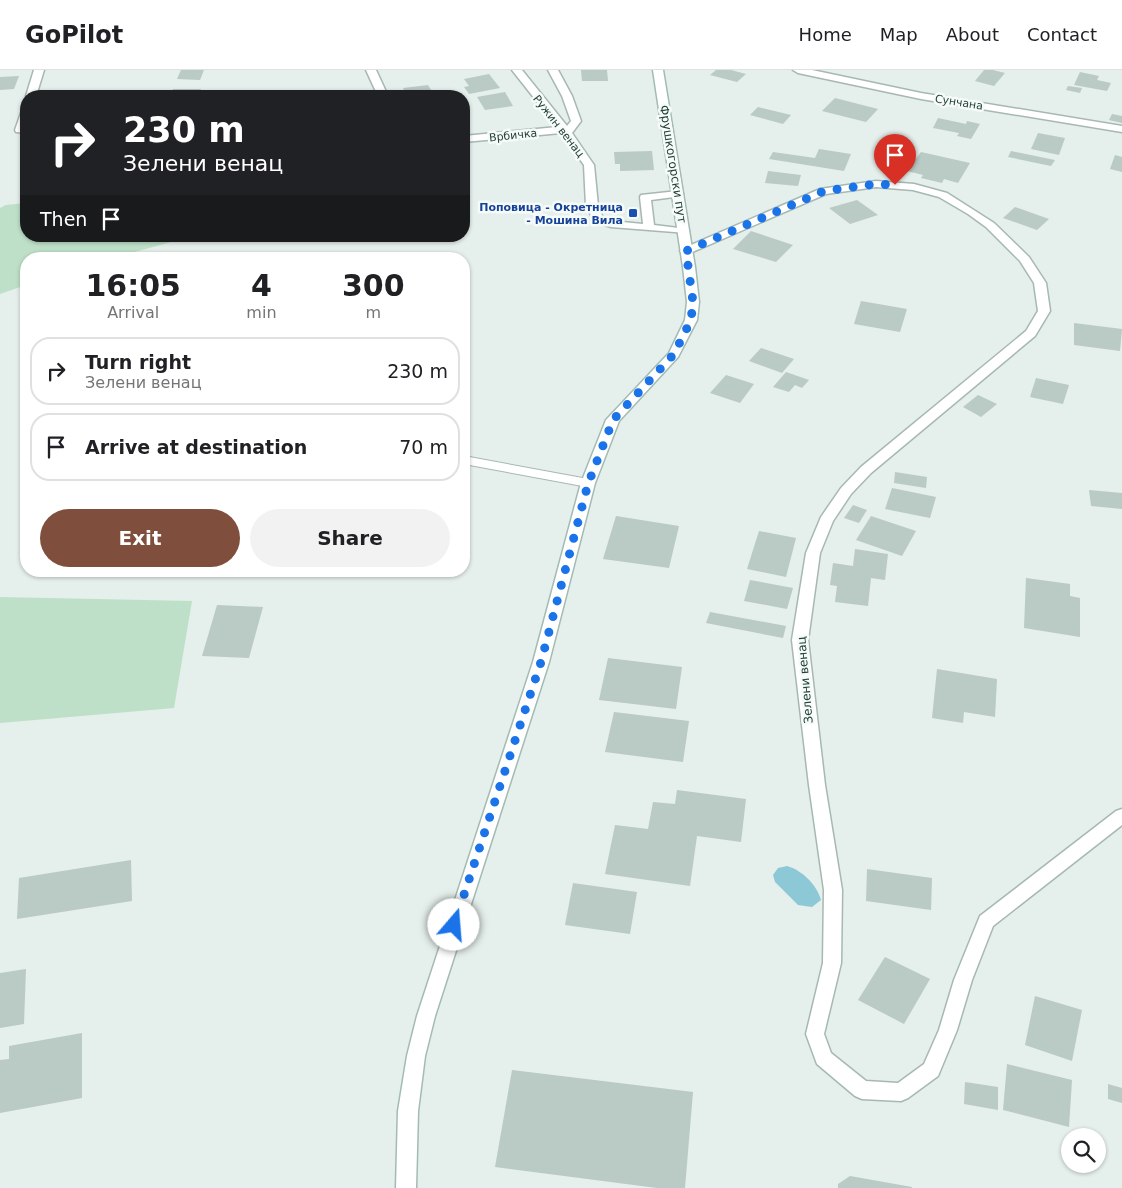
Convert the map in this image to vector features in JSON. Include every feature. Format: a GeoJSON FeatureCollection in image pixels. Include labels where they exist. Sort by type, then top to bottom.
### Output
{"type":"FeatureCollection","features":[{"type":"Feature","properties":{"kind":"street"},"geometry":{"type":"LineString","coordinates":[[33,90],[39,70]]}},
{"type":"Feature","properties":{"kind":"street"},"geometry":{"type":"LineString","coordinates":[[371,70],[380,90]]}},
{"type":"Feature","properties":{"kind":"street","name":"Ружин венац"},"geometry":{"type":"LineString","coordinates":[[517,70],[580,150],[589,165],[592,206],[599,220],[611,224],[683,231]]}},
{"type":"Feature","properties":{"kind":"street"},"geometry":{"type":"LineString","coordinates":[[553,70],[567,96],[576,121],[564,132]]}},
{"type":"Feature","properties":{"kind":"street","name":"Фрушкогорски пут"},"geometry":{"type":"LineString","coordinates":[[406,1188],[408,1111],[416,1056],[426,1016],[541,662],[588,484],[613,420],[674,354],[691,320],[693,302],[658,70]]}},
{"type":"Feature","properties":{"kind":"street","name":"Сунчана"},"geometry":{"type":"LineString","coordinates":[[798,70],[920,96],[1122,129]]}},
{"type":"Feature","properties":{"kind":"street","name":"Врбичка"},"geometry":{"type":"LineString","coordinates":[[470,139],[564,132]]}},
{"type":"Feature","properties":{"kind":"street","name":"Зелени венац"},"geometry":{"type":"LineString","coordinates":[[686,251],[824,191],[876,184],[914,187],[943,195],[990,225],[1025,259],[1040,283],[1044,310],[1031,333],[866,470],[846,491],[826,520],[813,553],[800,640],[816,776],[833,890],[832,963],[815,1034],[824,1058],[862,1090],[901,1092],[931,1070],[948,1030],[963,980],[986,921],[1122,816]]}},
{"type":"Feature","properties":{"kind":"street"},"geometry":{"type":"LineString","coordinates":[[649,228],[645,196],[678,194]]}},
{"type":"Feature","properties":{"kind":"lane"},"geometry":{"type":"LineString","coordinates":[[470,461],[588,484]]}},
{"type":"Feature","properties":{"kind":"green space"},"geometry":{"type":"Polygon","coordinates":[[[20,204],[20,242],[171,242],[135,252],[20,252],[20,287],[0,294],[0,208],[6,205],[20,204]]]}},
{"type":"Feature","properties":{"kind":"green space"},"geometry":{"type":"Polygon","coordinates":[[[0,597],[192,601],[174,708],[0,723],[0,597]]]}},
{"type":"Feature","properties":{"kind":"water"},"geometry":{"type":"Polygon","coordinates":[[[787,866],[798,871],[808,879],[816,889],[821,900],[812,907],[798,905],[775,882],[773,875],[778,868],[787,866]]]}},
{"type":"Feature","properties":{"kind":"building"},"geometry":{"type":"Polygon","coordinates":[[[181,70],[204,70],[200,80],[177,79],[181,70]]]}},
{"type":"Feature","properties":{"kind":"building"},"geometry":{"type":"Polygon","coordinates":[[[581,70],[607,70],[608,81],[582,81],[581,70]]]}},
{"type":"Feature","properties":{"kind":"building"},"geometry":{"type":"Polygon","coordinates":[[[716,70],[731,70],[746,74],[737,82],[710,75],[716,70]]]}},
{"type":"Feature","properties":{"kind":"building"},"geometry":{"type":"Polygon","coordinates":[[[984,70],[1005,73],[994,86],[975,81],[984,70]]]}},
{"type":"Feature","properties":{"kind":"building"},"geometry":{"type":"Polygon","coordinates":[[[1080,72],[1099,76],[1097,80],[1111,83],[1107,91],[1074,85],[1080,72]]]}},
{"type":"Feature","properties":{"kind":"building"},"geometry":{"type":"Polygon","coordinates":[[[489,74],[500,88],[470,94],[470,90],[466,90],[464,87],[469,86],[464,79],[489,74]]]}},
{"type":"Feature","properties":{"kind":"building"},"geometry":{"type":"Polygon","coordinates":[[[19,76],[14,89],[0,90],[0,77],[19,76]]]}},
{"type":"Feature","properties":{"kind":"building"},"geometry":{"type":"Polygon","coordinates":[[[428,85],[431,90],[404,90],[403,88],[428,85]]]}},
{"type":"Feature","properties":{"kind":"building"},"geometry":{"type":"Polygon","coordinates":[[[1068,86],[1082,88],[1080,93],[1066,90],[1068,86]]]}},
{"type":"Feature","properties":{"kind":"building"},"geometry":{"type":"Polygon","coordinates":[[[173,89],[201,89],[201,90],[173,89]]]}},
{"type":"Feature","properties":{"kind":"building"},"geometry":{"type":"Polygon","coordinates":[[[505,92],[513,106],[485,110],[477,97],[505,92]]]}},
{"type":"Feature","properties":{"kind":"building"},"geometry":{"type":"Polygon","coordinates":[[[835,98],[878,109],[866,122],[822,111],[835,98]]]}},
{"type":"Feature","properties":{"kind":"building"},"geometry":{"type":"Polygon","coordinates":[[[758,107],[791,115],[783,124],[750,115],[758,107]]]}},
{"type":"Feature","properties":{"kind":"building"},"geometry":{"type":"Polygon","coordinates":[[[1112,114],[1122,116],[1122,123],[1109,120],[1112,114]]]}},
{"type":"Feature","properties":{"kind":"building"},"geometry":{"type":"Polygon","coordinates":[[[938,118],[966,124],[967,121],[980,124],[971,139],[957,136],[959,133],[933,128],[938,118]]]}},
{"type":"Feature","properties":{"kind":"building"},"geometry":{"type":"Polygon","coordinates":[[[1038,133],[1065,138],[1059,155],[1031,149],[1038,133]]]}},
{"type":"Feature","properties":{"kind":"building"},"geometry":{"type":"Polygon","coordinates":[[[819,149],[851,154],[844,171],[769,159],[773,152],[815,158],[819,149]]]}},
{"type":"Feature","properties":{"kind":"building"},"geometry":{"type":"Polygon","coordinates":[[[652,151],[654,170],[620,171],[620,164],[615,164],[614,152],[652,151]]]}},
{"type":"Feature","properties":{"kind":"building"},"geometry":{"type":"Polygon","coordinates":[[[1011,151],[1055,160],[1051,166],[1008,157],[1011,151]]]}},
{"type":"Feature","properties":{"kind":"building"},"geometry":{"type":"Polygon","coordinates":[[[921,152],[970,163],[958,183],[944,179],[942,183],[921,178],[923,175],[907,171],[921,152]]]}},
{"type":"Feature","properties":{"kind":"building"},"geometry":{"type":"Polygon","coordinates":[[[1115,155],[1122,157],[1122,172],[1110,169],[1115,155]]]}},
{"type":"Feature","properties":{"kind":"building"},"geometry":{"type":"Polygon","coordinates":[[[768,171],[801,175],[798,186],[765,183],[768,171]]]}},
{"type":"Feature","properties":{"kind":"building"},"geometry":{"type":"Polygon","coordinates":[[[857,200],[878,215],[850,224],[829,208],[857,200]]]}},
{"type":"Feature","properties":{"kind":"building"},"geometry":{"type":"Polygon","coordinates":[[[1015,207],[1049,219],[1037,230],[1003,218],[1015,207]]]}},
{"type":"Feature","properties":{"kind":"building"},"geometry":{"type":"Polygon","coordinates":[[[751,231],[793,245],[776,262],[733,249],[751,231]]]}},
{"type":"Feature","properties":{"kind":"building"},"geometry":{"type":"Polygon","coordinates":[[[861,301],[907,309],[900,332],[854,324],[861,301]]]}},
{"type":"Feature","properties":{"kind":"building"},"geometry":{"type":"Polygon","coordinates":[[[1074,323],[1122,329],[1120,351],[1074,345],[1074,323]]]}},
{"type":"Feature","properties":{"kind":"building"},"geometry":{"type":"Polygon","coordinates":[[[761,348],[794,359],[782,373],[749,361],[761,348]]]}},
{"type":"Feature","properties":{"kind":"building"},"geometry":{"type":"Polygon","coordinates":[[[786,372],[809,380],[802,388],[795,385],[789,392],[773,387],[786,372]]]}},
{"type":"Feature","properties":{"kind":"building"},"geometry":{"type":"Polygon","coordinates":[[[726,375],[754,384],[740,403],[710,393],[726,375]]]}},
{"type":"Feature","properties":{"kind":"building"},"geometry":{"type":"Polygon","coordinates":[[[1036,378],[1069,385],[1063,404],[1030,397],[1036,378]]]}},
{"type":"Feature","properties":{"kind":"building"},"geometry":{"type":"Polygon","coordinates":[[[978,395],[997,404],[981,417],[963,407],[978,395]]]}},
{"type":"Feature","properties":{"kind":"building"},"geometry":{"type":"Polygon","coordinates":[[[895,472],[927,477],[926,488],[894,483],[895,472]]]}},
{"type":"Feature","properties":{"kind":"building"},"geometry":{"type":"Polygon","coordinates":[[[892,488],[936,497],[930,518],[885,509],[892,488]]]}},
{"type":"Feature","properties":{"kind":"building"},"geometry":{"type":"Polygon","coordinates":[[[1089,490],[1122,493],[1122,509],[1091,506],[1089,490]]]}},
{"type":"Feature","properties":{"kind":"building"},"geometry":{"type":"Polygon","coordinates":[[[853,505],[867,510],[859,523],[844,518],[853,505]]]}},
{"type":"Feature","properties":{"kind":"building"},"geometry":{"type":"Polygon","coordinates":[[[616,516],[679,526],[669,568],[603,559],[616,516]]]}},
{"type":"Feature","properties":{"kind":"building"},"geometry":{"type":"Polygon","coordinates":[[[871,516],[916,531],[902,556],[856,540],[871,516]]]}},
{"type":"Feature","properties":{"kind":"building"},"geometry":{"type":"Polygon","coordinates":[[[759,531],[796,538],[786,577],[747,569],[759,531]]]}},
{"type":"Feature","properties":{"kind":"building"},"geometry":{"type":"Polygon","coordinates":[[[855,549],[888,554],[885,580],[871,578],[868,606],[835,602],[837,586],[830,585],[833,563],[853,566],[855,549]]]}},
{"type":"Feature","properties":{"kind":"building"},"geometry":{"type":"Polygon","coordinates":[[[1026,578],[1070,584],[1070,596],[1080,598],[1080,637],[1024,628],[1026,578]]]}},
{"type":"Feature","properties":{"kind":"building"},"geometry":{"type":"Polygon","coordinates":[[[750,580],[793,588],[787,609],[744,601],[750,580]]]}},
{"type":"Feature","properties":{"kind":"building"},"geometry":{"type":"Polygon","coordinates":[[[217,605],[263,607],[249,658],[202,656],[217,605]]]}},
{"type":"Feature","properties":{"kind":"building"},"geometry":{"type":"Polygon","coordinates":[[[710,612],[786,626],[783,638],[706,623],[710,612]]]}},
{"type":"Feature","properties":{"kind":"building"},"geometry":{"type":"Polygon","coordinates":[[[608,658],[682,667],[676,709],[599,700],[608,658]]]}},
{"type":"Feature","properties":{"kind":"building"},"geometry":{"type":"Polygon","coordinates":[[[937,669],[997,679],[995,717],[964,712],[963,723],[932,718],[937,669]]]}},
{"type":"Feature","properties":{"kind":"building"},"geometry":{"type":"Polygon","coordinates":[[[614,712],[689,721],[683,762],[605,752],[614,712]]]}},
{"type":"Feature","properties":{"kind":"building"},"geometry":{"type":"Polygon","coordinates":[[[677,790],[746,799],[741,842],[697,836],[690,886],[605,874],[615,825],[648,829],[653,802],[675,804],[677,790]]]}},
{"type":"Feature","properties":{"kind":"building"},"geometry":{"type":"Polygon","coordinates":[[[131,860],[132,901],[17,919],[19,878],[131,860]]]}},
{"type":"Feature","properties":{"kind":"building"},"geometry":{"type":"Polygon","coordinates":[[[867,869],[932,878],[931,910],[866,901],[867,869]]]}},
{"type":"Feature","properties":{"kind":"building"},"geometry":{"type":"Polygon","coordinates":[[[573,883],[637,892],[630,934],[565,925],[573,883]]]}},
{"type":"Feature","properties":{"kind":"building"},"geometry":{"type":"Polygon","coordinates":[[[885,957],[930,979],[904,1024],[858,1000],[885,957]]]}},
{"type":"Feature","properties":{"kind":"building"},"geometry":{"type":"Polygon","coordinates":[[[26,969],[24,1024],[0,1028],[0,973],[26,969]]]}},
{"type":"Feature","properties":{"kind":"building"},"geometry":{"type":"Polygon","coordinates":[[[1035,996],[1082,1010],[1072,1061],[1025,1045],[1035,996]]]}},
{"type":"Feature","properties":{"kind":"building"},"geometry":{"type":"Polygon","coordinates":[[[82,1033],[82,1098],[0,1113],[0,1060],[9,1059],[9,1046],[82,1033]]]}},
{"type":"Feature","properties":{"kind":"building"},"geometry":{"type":"Polygon","coordinates":[[[1007,1064],[1072,1080],[1069,1127],[1003,1110],[1007,1064]]]}},
{"type":"Feature","properties":{"kind":"building"},"geometry":{"type":"Polygon","coordinates":[[[512,1070],[693,1092],[685,1188],[657,1188],[495,1167],[512,1070]]]}},
{"type":"Feature","properties":{"kind":"building"},"geometry":{"type":"Polygon","coordinates":[[[965,1082],[998,1087],[998,1110],[964,1104],[965,1082]]]}},
{"type":"Feature","properties":{"kind":"building"},"geometry":{"type":"Polygon","coordinates":[[[1108,1084],[1122,1088],[1122,1103],[1108,1099],[1108,1084]]]}},
{"type":"Feature","properties":{"kind":"building"},"geometry":{"type":"Polygon","coordinates":[[[850,1176],[912,1188],[838,1188],[838,1184],[850,1176]]]}},
{"type":"Feature","properties":{"kind":"place","name":"Поповица - Окретница - Мошина Вила"},"geometry":{"type":"Point","coordinates":[633,213]}},
{"type":"Feature","properties":{"kind":"route"},"geometry":{"type":"LineString","coordinates":[[454,925],[541,662],[588,484],[613,420],[674,354],[691,320],[693,302],[686,251],[755,223],[824,191],[876,184],[895,185]]}}]}
